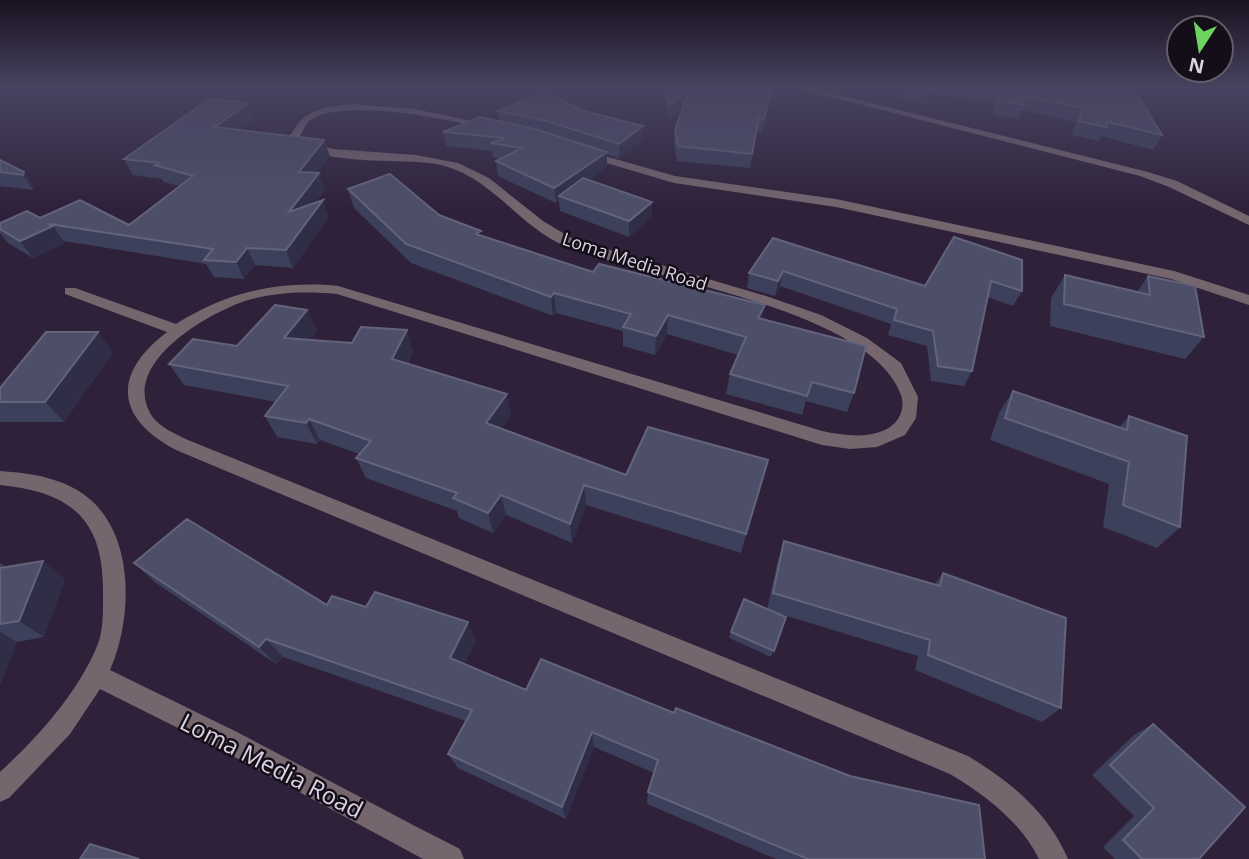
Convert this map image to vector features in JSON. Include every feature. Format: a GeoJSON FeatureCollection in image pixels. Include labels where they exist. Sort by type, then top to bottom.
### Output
{"type":"FeatureCollection","features":[{"type":"Feature","properties":{"kind":"street","name":"Loma Media Road"},"geometry":{"type":"LineString","coordinates":[[297,128],[295,136],[302,144],[324,150],[418,158],[452,164],[478,176],[540,227],[568,242],[634,265],[790,308],[830,324],[866,342],[887,359],[906,382],[911,407],[898,432],[870,442],[852,443],[822,438],[338,290],[293,288],[256,293],[219,306],[177,330],[145,365],[136,391],[141,415],[158,432],[182,445],[959,765],[1013,802],[1033,826],[1054,859]]}},
{"type":"Feature","properties":{"kind":"street","name":"Loma Media Road"},"geometry":{"type":"LineString","coordinates":[[496,128],[505,130]]}},
{"type":"Feature","properties":{"kind":"street"},"geometry":{"type":"LineString","coordinates":[[961,128],[1144,174],[1173,184],[1249,221]]}},
{"type":"Feature","properties":{"kind":"street"},"geometry":{"type":"LineString","coordinates":[[572,149],[624,167],[674,179],[803,197],[1174,275],[1249,300]]}},
{"type":"Feature","properties":{"kind":"street"},"geometry":{"type":"LineString","coordinates":[[71,291],[177,330]]}},
{"type":"Feature","properties":{"kind":"street"},"geometry":{"type":"LineString","coordinates":[[0,478],[44,484],[69,494],[90,510],[107,535],[114,567],[114,630],[94,674],[75,709],[53,737],[0,789]]}},
{"type":"Feature","properties":{"kind":"street","name":"Loma Media Road"},"geometry":{"type":"LineString","coordinates":[[94,674],[162,709],[227,737],[450,859]]}},
{"type":"Feature","properties":{"kind":"building"},"geometry":{"type":"Polygon","coordinates":[[[168,128],[224,128],[324,140],[299,172],[319,173],[289,212],[323,200],[286,250],[247,248],[236,262],[204,260],[213,249],[49,224],[53,226],[20,241],[0,229],[0,223],[27,211],[40,218],[80,200],[129,225],[193,176],[155,165],[160,163],[124,159],[168,128]]]}},
{"type":"Feature","properties":{"kind":"building"},"geometry":{"type":"Polygon","coordinates":[[[453,128],[529,128],[607,152],[554,188],[496,161],[522,148],[491,143],[505,138],[443,132],[453,128]]]}},
{"type":"Feature","properties":{"kind":"building"},"geometry":{"type":"Polygon","coordinates":[[[569,128],[640,128],[619,144],[569,128]]]}},
{"type":"Feature","properties":{"kind":"building"},"geometry":{"type":"Polygon","coordinates":[[[757,128],[752,154],[678,146],[675,130],[757,128]]]}},
{"type":"Feature","properties":{"kind":"building"},"geometry":{"type":"Polygon","coordinates":[[[1133,128],[1158,128],[1162,135],[1133,128]]]}},
{"type":"Feature","properties":{"kind":"building"},"geometry":{"type":"Polygon","coordinates":[[[0,160],[24,172],[23,175],[0,172],[0,160]]]}},
{"type":"Feature","properties":{"kind":"building"},"geometry":{"type":"Polygon","coordinates":[[[390,174],[439,215],[481,231],[476,234],[593,272],[599,264],[765,305],[758,318],[866,346],[854,393],[812,382],[807,396],[730,374],[746,337],[668,315],[656,336],[623,327],[631,314],[554,293],[551,297],[406,244],[348,189],[390,174]]]}},
{"type":"Feature","properties":{"kind":"building"},"geometry":{"type":"Polygon","coordinates":[[[583,178],[652,202],[629,221],[559,196],[583,178]]]}},
{"type":"Feature","properties":{"kind":"building"},"geometry":{"type":"Polygon","coordinates":[[[954,237],[1022,260],[1022,291],[991,281],[972,371],[938,366],[933,331],[894,320],[897,309],[783,271],[778,281],[749,273],[773,238],[925,286],[954,237]]]}},
{"type":"Feature","properties":{"kind":"building"},"geometry":{"type":"Polygon","coordinates":[[[1065,275],[1150,295],[1148,276],[1195,286],[1204,337],[1064,304],[1065,275]]]}},
{"type":"Feature","properties":{"kind":"building"},"geometry":{"type":"Polygon","coordinates":[[[275,305],[307,310],[284,338],[352,343],[361,327],[407,330],[392,359],[507,394],[486,423],[626,475],[648,427],[768,460],[746,534],[584,485],[570,524],[501,495],[488,513],[453,498],[457,493],[356,458],[371,441],[309,419],[306,423],[265,416],[288,386],[169,364],[193,339],[237,346],[275,305]]]}},
{"type":"Feature","properties":{"kind":"building"},"geometry":{"type":"Polygon","coordinates":[[[46,332],[98,332],[45,402],[0,402],[0,388],[46,332]]]}},
{"type":"Feature","properties":{"kind":"building"},"geometry":{"type":"Polygon","coordinates":[[[1013,391],[1127,430],[1129,416],[1187,436],[1180,527],[1123,505],[1129,462],[1005,418],[1013,391]]]}},
{"type":"Feature","properties":{"kind":"building"},"geometry":{"type":"Polygon","coordinates":[[[187,519],[327,605],[332,596],[366,607],[375,592],[468,622],[450,658],[526,690],[541,659],[674,713],[676,708],[850,776],[979,805],[985,859],[808,859],[648,792],[658,760],[592,732],[562,807],[448,754],[472,710],[266,639],[259,647],[134,563],[187,519]]]}},
{"type":"Feature","properties":{"kind":"building"},"geometry":{"type":"Polygon","coordinates":[[[784,541],[940,586],[943,573],[1066,618],[1061,708],[928,655],[930,640],[773,593],[784,541]]]}},
{"type":"Feature","properties":{"kind":"building"},"geometry":{"type":"Polygon","coordinates":[[[43,561],[19,621],[0,624],[0,568],[43,561]]]}},
{"type":"Feature","properties":{"kind":"building"},"geometry":{"type":"Polygon","coordinates":[[[744,599],[786,617],[774,651],[731,632],[744,599]]]}},
{"type":"Feature","properties":{"kind":"building"},"geometry":{"type":"Polygon","coordinates":[[[1153,724],[1245,807],[1199,859],[1142,859],[1123,840],[1154,808],[1110,765],[1153,724]]]}},
{"type":"Feature","properties":{"kind":"building"},"geometry":{"type":"Polygon","coordinates":[[[90,844],[139,859],[80,859],[90,844]]]}}]}
